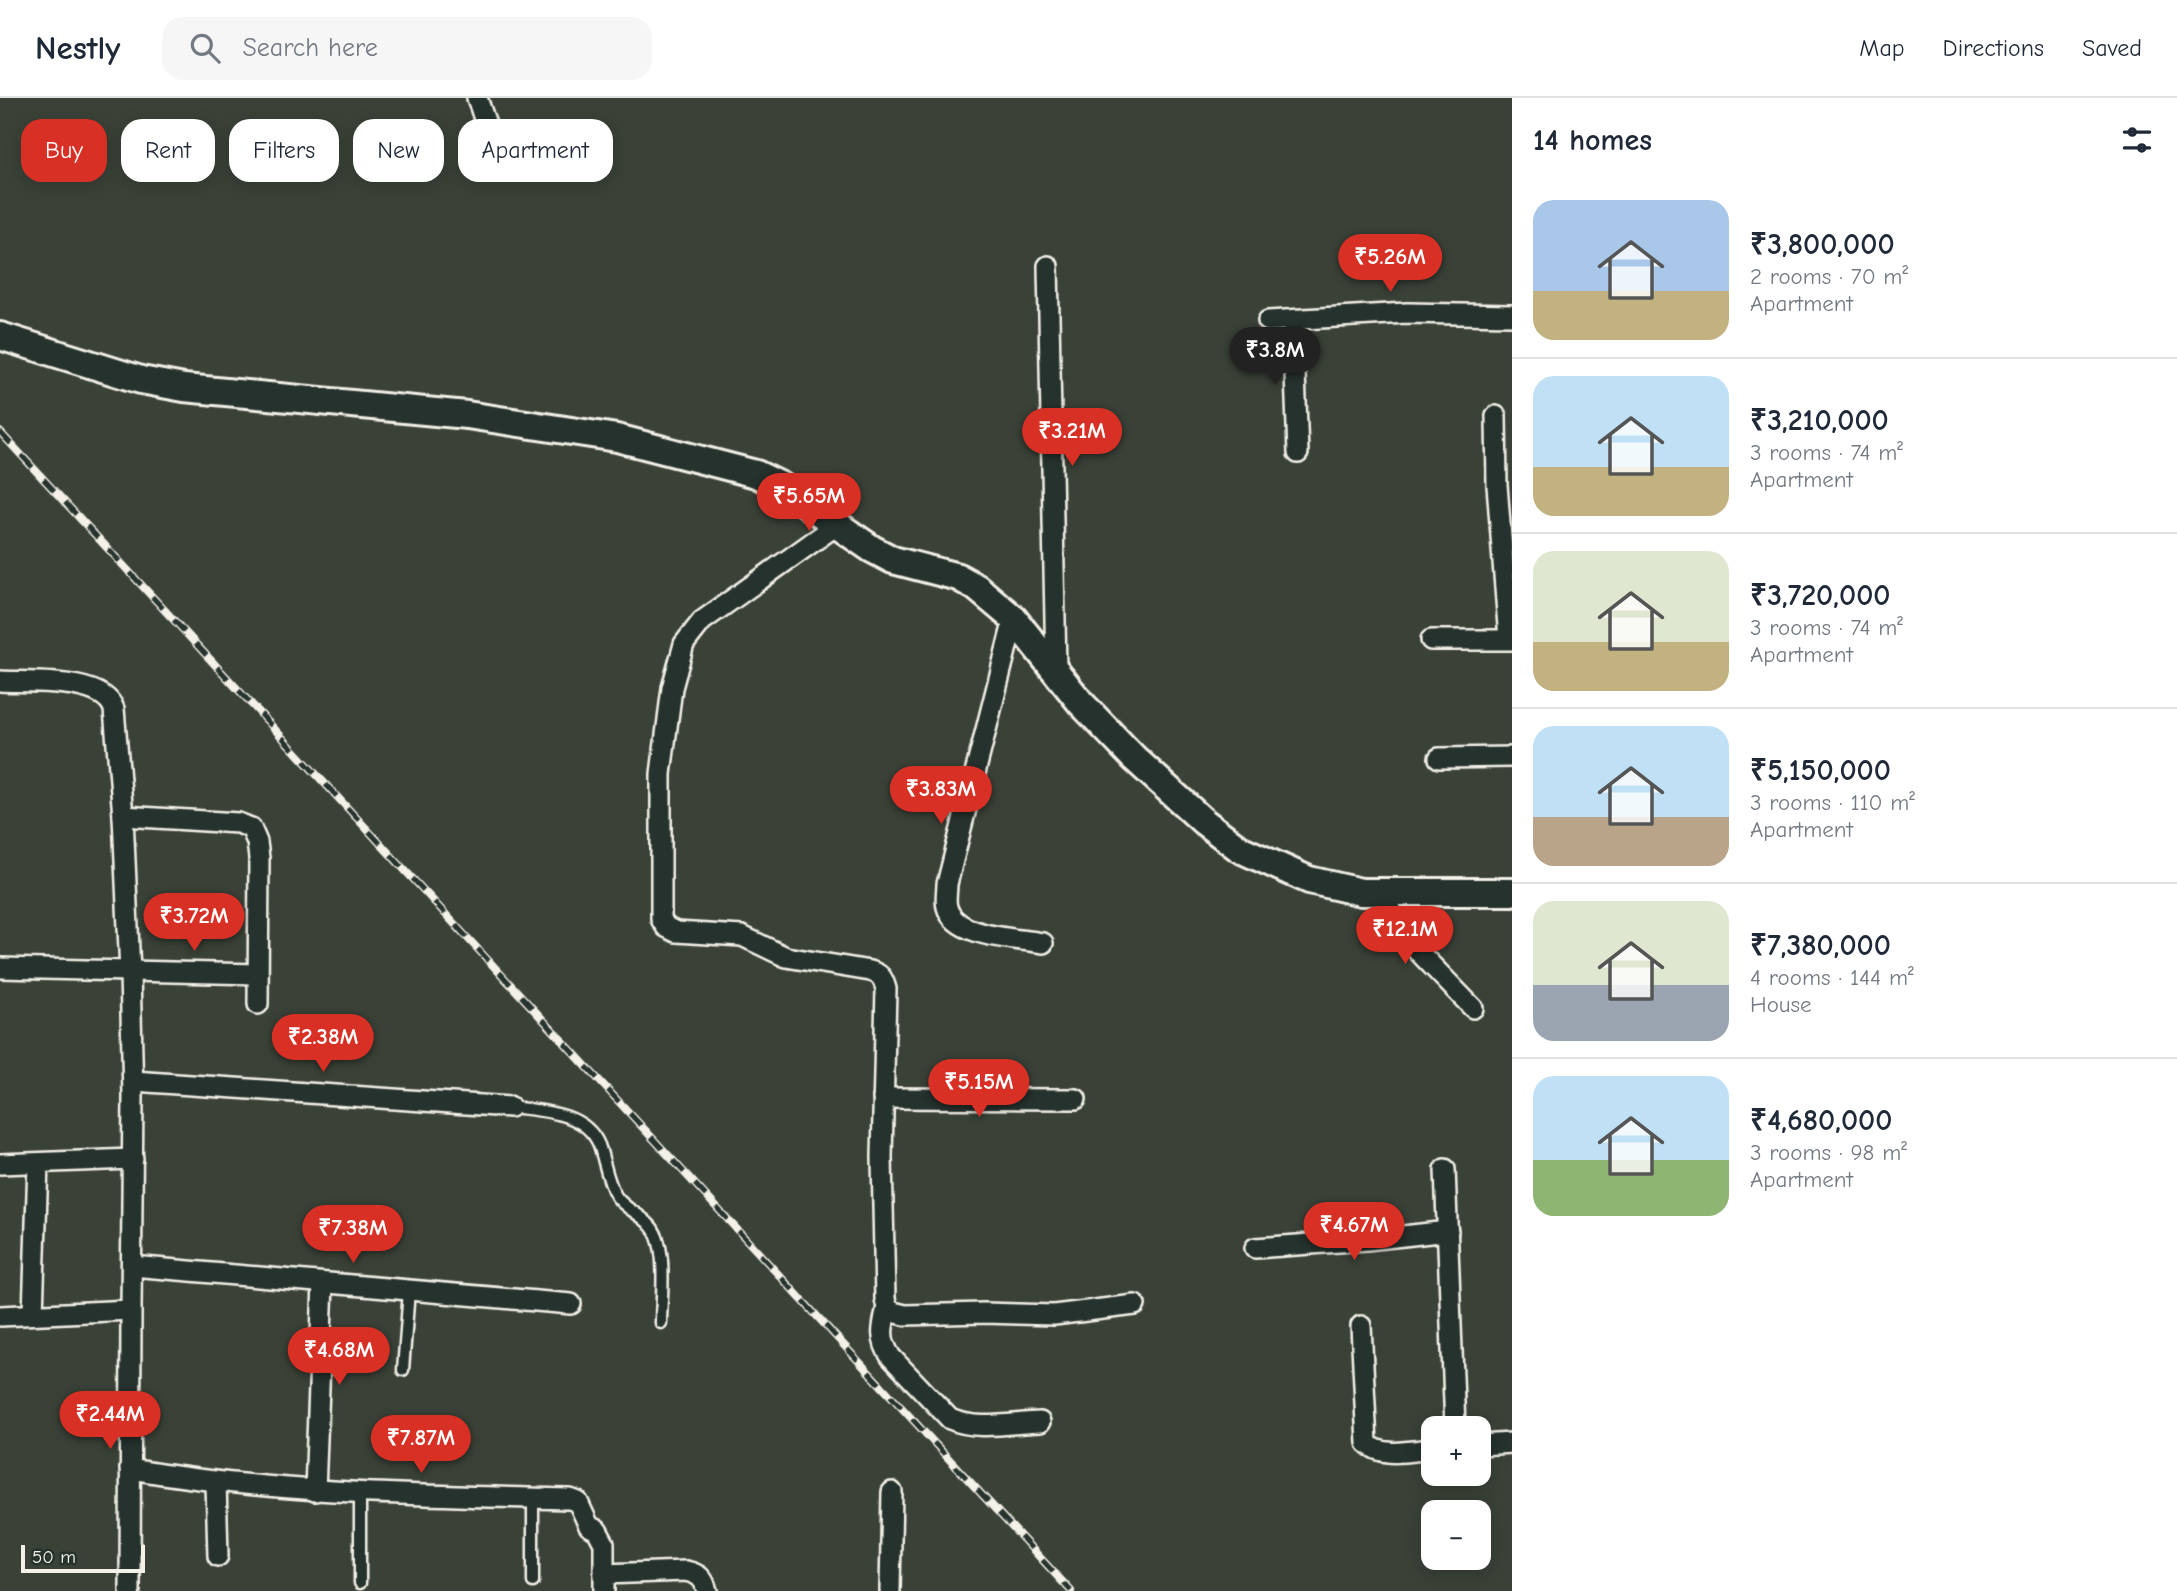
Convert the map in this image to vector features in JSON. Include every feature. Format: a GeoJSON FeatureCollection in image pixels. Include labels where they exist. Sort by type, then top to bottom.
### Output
{"type":"FeatureCollection","features":[{"type":"Feature","properties":{"kind":"street"},"geometry":{"type":"LineString","coordinates":[[477,98],[484,119]]}},
{"type":"Feature","properties":{"kind":"street"},"geometry":{"type":"LineString","coordinates":[[1048,266],[1056,670]]}},
{"type":"Feature","properties":{"kind":"street"},"geometry":{"type":"LineString","coordinates":[[1268,321],[1406,313],[1512,315]]}},
{"type":"Feature","properties":{"kind":"street"},"geometry":{"type":"LineString","coordinates":[[1293,320],[1298,453]]}},
{"type":"Feature","properties":{"kind":"street"},"geometry":{"type":"LineString","coordinates":[[0,337],[141,380],[184,388],[467,415],[617,438],[756,474],[781,486],[872,549],[893,560],[958,577],[976,587],[1014,619],[1081,702],[1133,758],[1177,799],[1240,849],[1309,880],[1361,892],[1512,892]]}},
{"type":"Feature","properties":{"kind":"street"},"geometry":{"type":"LineString","coordinates":[[1431,640],[1510,639],[1497,485],[1496,416]]}},
{"type":"Feature","properties":{"kind":"street"},"geometry":{"type":"LineString","coordinates":[[838,524],[702,621],[684,644],[672,688],[662,762],[661,919],[666,927],[676,932],[742,936],[794,959],[879,974],[884,980],[883,1244],[887,1307],[881,1334],[884,1345],[891,1357],[950,1419],[982,1425],[1040,1422]]}},
{"type":"Feature","properties":{"kind":"street"},"geometry":{"type":"LineString","coordinates":[[1014,619],[947,884],[946,907],[955,921],[969,931],[1043,943]]}},
{"type":"Feature","properties":{"kind":"street"},"geometry":{"type":"LineString","coordinates":[[0,681],[77,686],[96,690],[111,701],[117,721],[133,1081],[130,1591]]}},
{"type":"Feature","properties":{"kind":"street"},"geometry":{"type":"LineString","coordinates":[[1439,758],[1512,757]]}},
{"type":"Feature","properties":{"kind":"street"},"geometry":{"type":"LineString","coordinates":[[123,816],[237,823],[251,828],[260,858],[258,1004]]}},
{"type":"Feature","properties":{"kind":"street"},"geometry":{"type":"LineString","coordinates":[[1382,892],[1398,926],[1410,943],[1473,1008]]}},
{"type":"Feature","properties":{"kind":"street"},"geometry":{"type":"LineString","coordinates":[[0,968],[258,974]]}},
{"type":"Feature","properties":{"kind":"street"},"geometry":{"type":"LineString","coordinates":[[133,1081],[510,1107]]}},
{"type":"Feature","properties":{"kind":"street"},"geometry":{"type":"LineString","coordinates":[[883,1098],[1076,1099]]}},
{"type":"Feature","properties":{"kind":"street"},"geometry":{"type":"LineString","coordinates":[[0,1164],[133,1159]]}},
{"type":"Feature","properties":{"kind":"street"},"geometry":{"type":"LineString","coordinates":[[33,1314],[38,1163]]}},
{"type":"Feature","properties":{"kind":"street"},"geometry":{"type":"LineString","coordinates":[[1445,1169],[1455,1416]]}},
{"type":"Feature","properties":{"kind":"street"},"geometry":{"type":"LineString","coordinates":[[1255,1248],[1448,1231]]}},
{"type":"Feature","properties":{"kind":"street"},"geometry":{"type":"LineString","coordinates":[[132,1266],[571,1304]]}},
{"type":"Feature","properties":{"kind":"street"},"geometry":{"type":"LineString","coordinates":[[315,1490],[323,1283]]}},
{"type":"Feature","properties":{"kind":"street"},"geometry":{"type":"LineString","coordinates":[[887,1307],[905,1315],[1044,1315],[1135,1305]]}},
{"type":"Feature","properties":{"kind":"street"},"geometry":{"type":"LineString","coordinates":[[0,1316],[131,1310]]}},
{"type":"Feature","properties":{"kind":"street"},"geometry":{"type":"LineString","coordinates":[[1361,1326],[1367,1443],[1382,1452],[1421,1449]]}},
{"type":"Feature","properties":{"kind":"street"},"geometry":{"type":"LineString","coordinates":[[1491,1445],[1512,1443]]}},
{"type":"Feature","properties":{"kind":"street"},"geometry":{"type":"LineString","coordinates":[[130,1469],[216,1482],[315,1490],[570,1499],[578,1502],[589,1527],[602,1536],[604,1582],[686,1572],[697,1573],[704,1581],[707,1591]]}},
{"type":"Feature","properties":{"kind":"street"},"geometry":{"type":"LineString","coordinates":[[216,1482],[218,1556]]}},
{"type":"Feature","properties":{"kind":"street"},"geometry":{"type":"LineString","coordinates":[[890,1591],[892,1492]]}},
{"type":"Feature","properties":{"kind":"lane"},"geometry":{"type":"LineString","coordinates":[[510,1107],[569,1116],[590,1131],[598,1143],[611,1186],[618,1198],[624,1206],[649,1223],[657,1235],[661,1250],[661,1323]]}},
{"type":"Feature","properties":{"kind":"lane"},"geometry":{"type":"LineString","coordinates":[[403,1370],[409,1290]]}},
{"type":"Feature","properties":{"kind":"lane"},"geometry":{"type":"LineString","coordinates":[[360,1493],[360,1583]]}},
{"type":"Feature","properties":{"kind":"lane"},"geometry":{"type":"LineString","coordinates":[[533,1498],[533,1582]]}},
{"type":"Feature","properties":{"kind":"railway"},"geometry":{"type":"LineString","coordinates":[[0,432],[1071,1591]]}}]}
